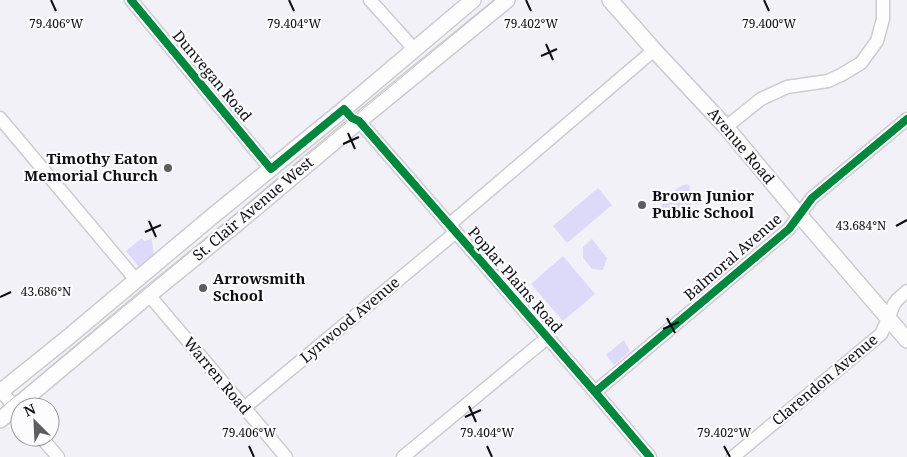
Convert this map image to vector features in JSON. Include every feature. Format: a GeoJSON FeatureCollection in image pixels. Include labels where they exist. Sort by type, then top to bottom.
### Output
{"type":"FeatureCollection","features":[{"type":"Feature","properties":{"kind":"main road","name":"St. Clair Avenue West"},"geometry":{"type":"LineString","coordinates":[[0,391],[71,335],[473,0]]}},
{"type":"Feature","properties":{"kind":"main road","name":"St. Clair Avenue West"},"geometry":{"type":"LineString","coordinates":[[33,397],[149,295],[359,120],[507,0]]}},
{"type":"Feature","properties":{"kind":"main road","name":"Avenue Road"},"geometry":{"type":"LineString","coordinates":[[610,0],[726,127],[907,340]]}},
{"type":"Feature","properties":{"kind":"main road"},"geometry":{"type":"LineString","coordinates":[[221,209],[234,226]]}},
{"type":"Feature","properties":{"kind":"street","name":"Dunvegan Road"},"geometry":{"type":"LineString","coordinates":[[131,0],[271,169]]}},
{"type":"Feature","properties":{"kind":"street"},"geometry":{"type":"LineString","coordinates":[[370,0],[414,49]]}},
{"type":"Feature","properties":{"kind":"street"},"geometry":{"type":"LineString","coordinates":[[726,127],[761,99],[788,87],[828,81],[861,63],[877,41],[883,19],[883,0]]}},
{"type":"Feature","properties":{"kind":"street","name":"Lynwood Avenue"},"geometry":{"type":"LineString","coordinates":[[244,408],[453,228],[654,50]]}},
{"type":"Feature","properties":{"kind":"street"},"geometry":{"type":"LineString","coordinates":[[0,118],[136,280]]}},
{"type":"Feature","properties":{"kind":"street","name":"Balmoral Avenue"},"geometry":{"type":"LineString","coordinates":[[595,392],[789,229],[812,198],[907,119]]}},
{"type":"Feature","properties":{"kind":"street","name":"Poplar Plains Road"},"geometry":{"type":"LineString","coordinates":[[359,120],[595,392],[645,455]]}},
{"type":"Feature","properties":{"kind":"street","name":"Clarendon Avenue"},"geometry":{"type":"LineString","coordinates":[[733,457],[881,334],[894,304],[907,291]]}},
{"type":"Feature","properties":{"kind":"street","name":"Warren Road"},"geometry":{"type":"LineString","coordinates":[[149,295],[286,457]]}},
{"type":"Feature","properties":{"kind":"street"},"geometry":{"type":"LineString","coordinates":[[403,457],[548,338]]}},
{"type":"Feature","properties":{"kind":"street"},"geometry":{"type":"LineString","coordinates":[[0,391],[10,402]]}},
{"type":"Feature","properties":{"kind":"street"},"geometry":{"type":"LineString","coordinates":[[50,447],[58,457]]}},
{"type":"Feature","properties":{"kind":"shaded area"},"geometry":{"type":"Polygon","coordinates":[[[687,184],[690,186],[689,191],[692,202],[686,212],[671,217],[668,211],[663,211],[661,207],[672,193],[679,187],[687,184]]]}},
{"type":"Feature","properties":{"kind":"shaded area"},"geometry":{"type":"Polygon","coordinates":[[[598,188],[612,205],[567,243],[553,226],[598,188]]]}},
{"type":"Feature","properties":{"kind":"shaded area"},"geometry":{"type":"Polygon","coordinates":[[[151,237],[154,256],[139,267],[126,251],[142,238],[144,241],[151,237]]]}},
{"type":"Feature","properties":{"kind":"shaded area"},"geometry":{"type":"Polygon","coordinates":[[[592,239],[607,258],[603,270],[592,269],[583,258],[583,247],[592,239]]]}},
{"type":"Feature","properties":{"kind":"shaded area"},"geometry":{"type":"Polygon","coordinates":[[[563,256],[595,294],[563,321],[531,284],[563,256]]]}},
{"type":"Feature","properties":{"kind":"shaded area"},"geometry":{"type":"Polygon","coordinates":[[[624,340],[630,351],[614,365],[606,355],[624,340]]]}},
{"type":"Feature","properties":{"kind":"tram line"},"geometry":{"type":"LineString","coordinates":[[0,409],[495,0]]}},
{"type":"Feature","properties":{"kind":"cycle path"},"geometry":{"type":"LineString","coordinates":[[131,0],[271,169],[344,109],[352,118],[359,121],[650,457]]}},
{"type":"Feature","properties":{"kind":"cycle path"},"geometry":{"type":"LineString","coordinates":[[595,392],[789,229],[812,198],[907,119]]}},
{"type":"Feature","properties":{"kind":"place","name":"Timothy Eaton Memorial Church"},"geometry":{"type":"Point","coordinates":[168,168]}},
{"type":"Feature","properties":{"kind":"place","name":"Brown Junior Public School"},"geometry":{"type":"Point","coordinates":[642,205]}},
{"type":"Feature","properties":{"kind":"place","name":"Arrowsmith School"},"geometry":{"type":"Point","coordinates":[203,288]}}]}
